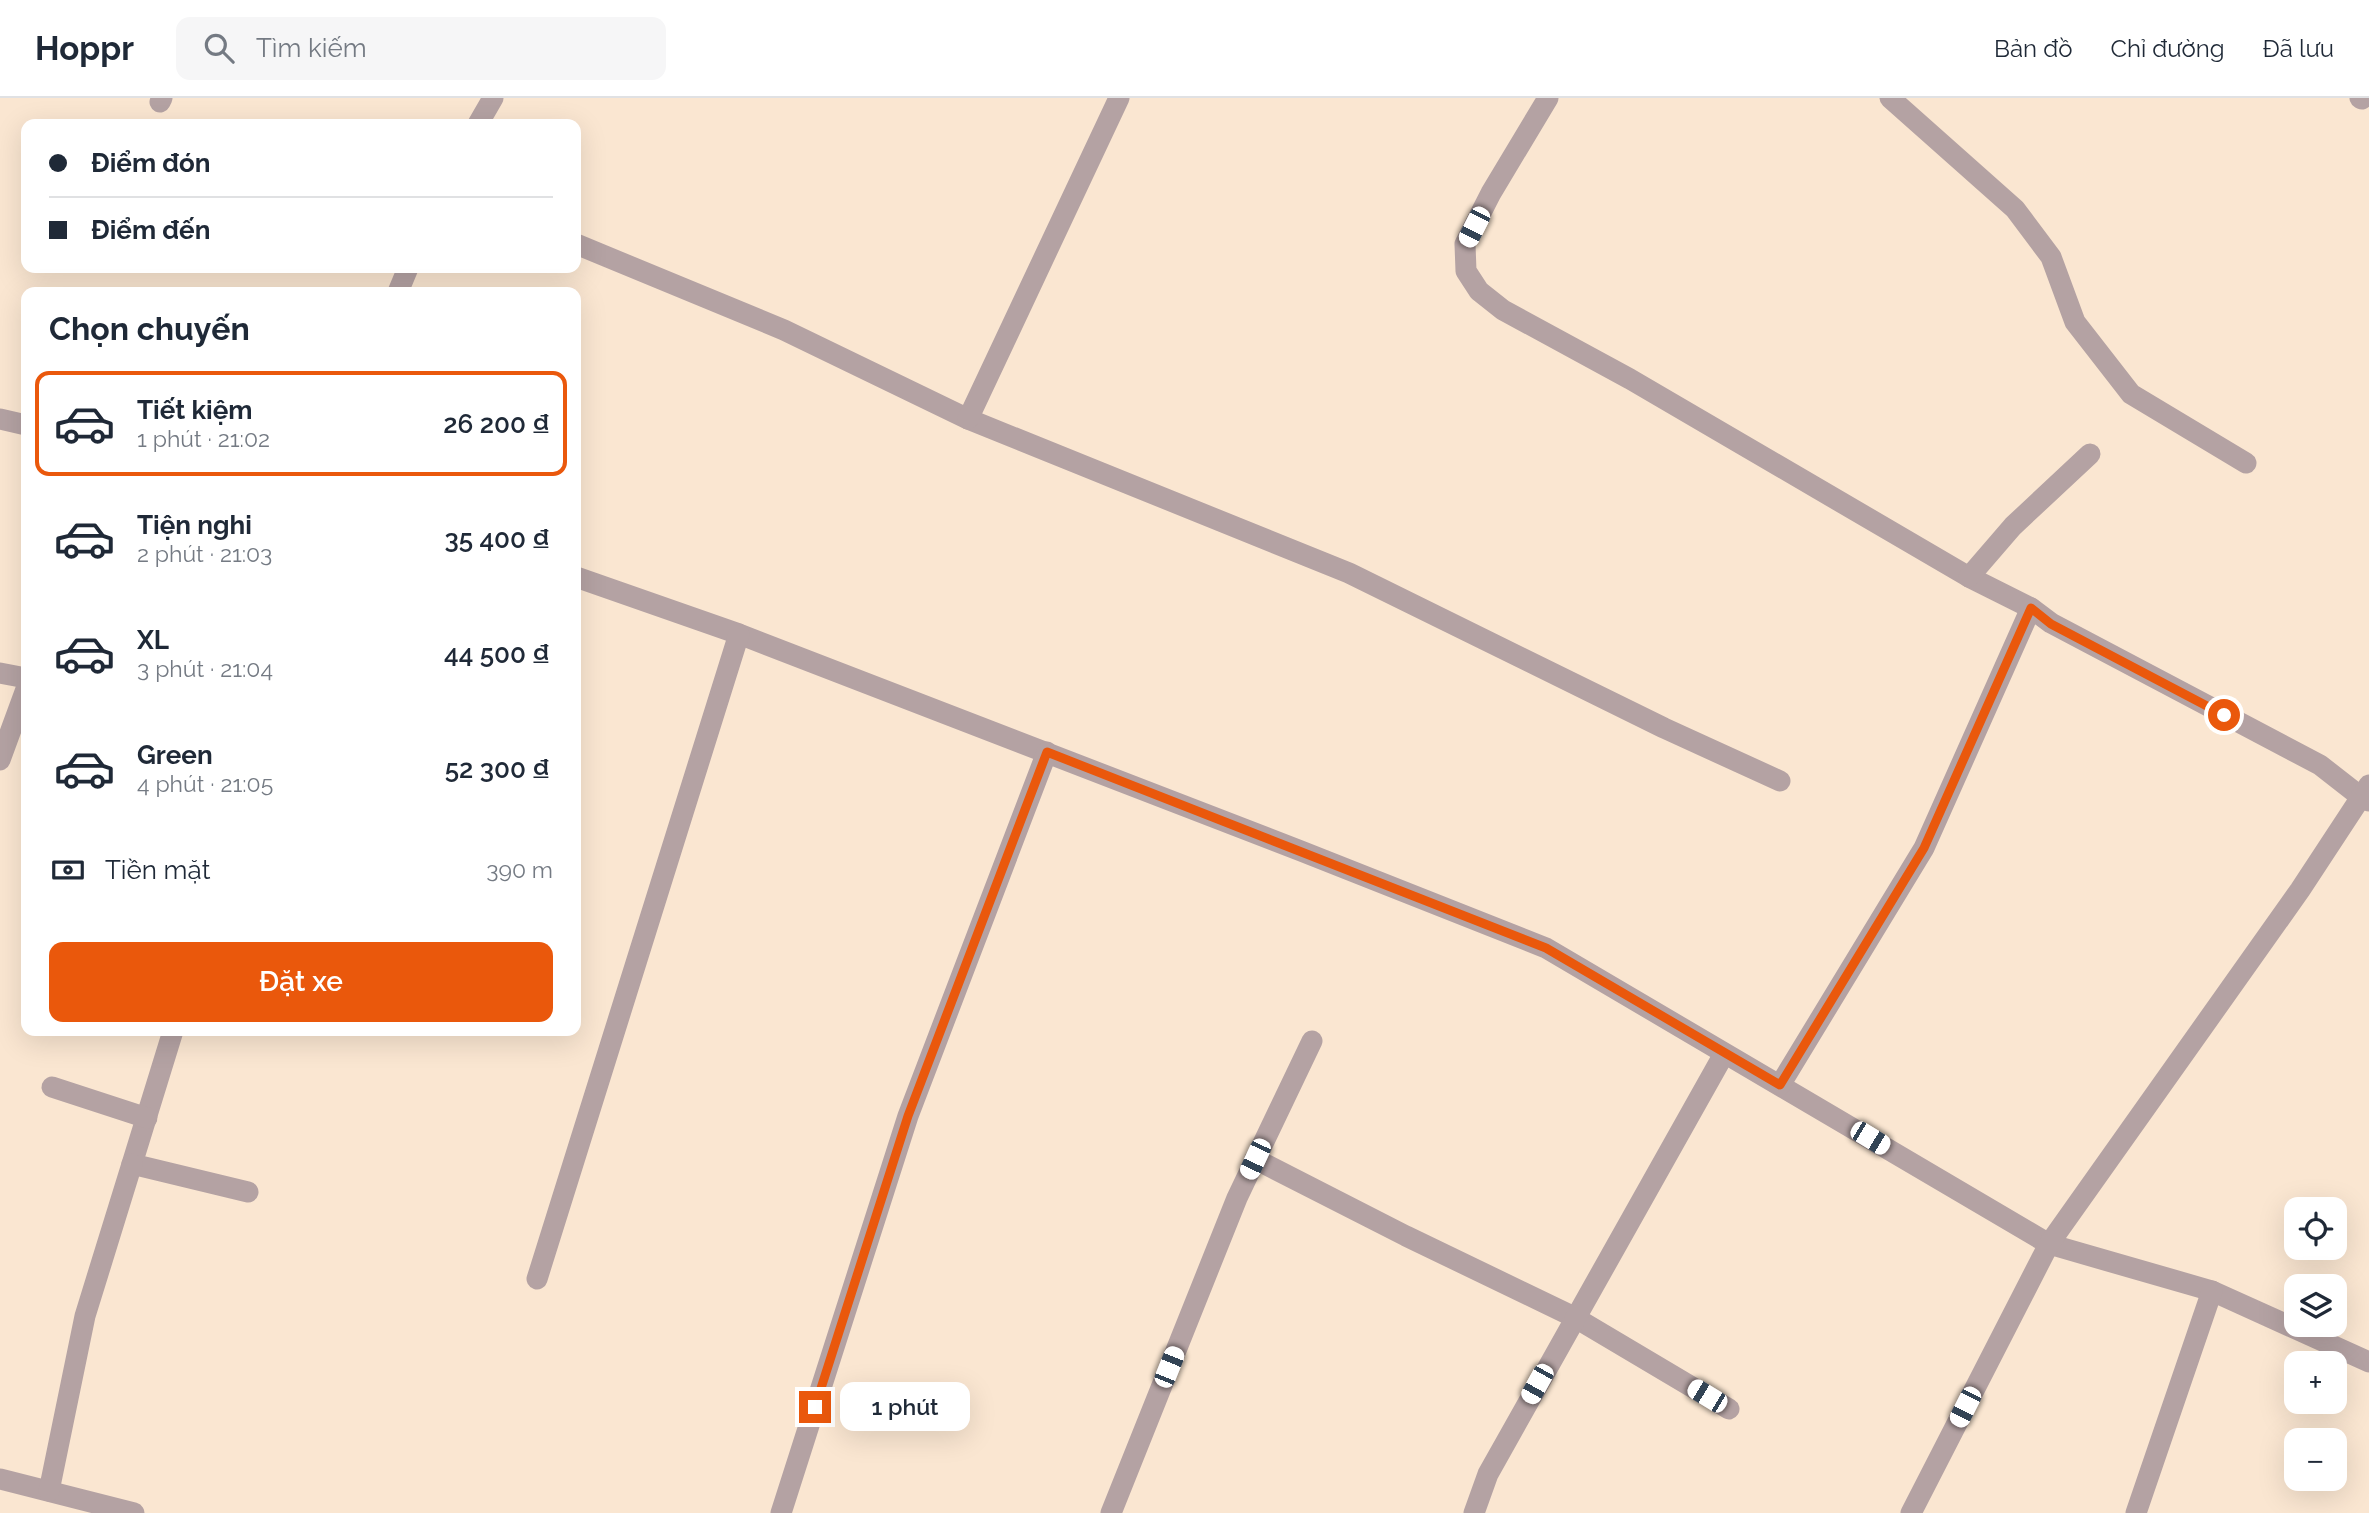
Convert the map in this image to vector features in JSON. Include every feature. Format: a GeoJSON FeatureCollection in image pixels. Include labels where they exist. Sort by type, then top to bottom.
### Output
{"type":"FeatureCollection","features":[{"type":"Feature","properties":{"kind":"street"},"geometry":{"type":"LineString","coordinates":[[481,119],[493,98]]}},
{"type":"Feature","properties":{"kind":"street"},"geometry":{"type":"LineString","coordinates":[[968,419],[1119,98]]}},
{"type":"Feature","properties":{"kind":"street"},"geometry":{"type":"LineString","coordinates":[[1548,98],[1491,193],[1465,244],[1466,271],[1479,291],[1503,310],[1630,379],[1969,577],[2031,608],[2051,624],[2320,765],[2366,794],[2049,1244],[1912,1513]]}},
{"type":"Feature","properties":{"kind":"street"},"geometry":{"type":"LineString","coordinates":[[1890,98],[2015,209],[2051,257],[2076,321],[2131,394],[2246,463]]}},
{"type":"Feature","properties":{"kind":"street"},"geometry":{"type":"LineString","coordinates":[[581,246],[784,330],[968,419],[1349,573],[1664,729],[1780,781]]}},
{"type":"Feature","properties":{"kind":"street"},"geometry":{"type":"LineString","coordinates":[[0,419],[21,424]]}},
{"type":"Feature","properties":{"kind":"street"},"geometry":{"type":"LineString","coordinates":[[1969,577],[2013,526],[2091,454]]}},
{"type":"Feature","properties":{"kind":"street"},"geometry":{"type":"LineString","coordinates":[[581,579],[739,634],[1546,948],[2049,1244],[2212,1291],[2369,1362]]}},
{"type":"Feature","properties":{"kind":"street"},"geometry":{"type":"LineString","coordinates":[[1780,1085],[1924,848],[2031,608]]}},
{"type":"Feature","properties":{"kind":"street"},"geometry":{"type":"LineString","coordinates":[[537,1279],[739,634]]}},
{"type":"Feature","properties":{"kind":"street"},"geometry":{"type":"LineString","coordinates":[[0,673],[21,677]]}},
{"type":"Feature","properties":{"kind":"street"},"geometry":{"type":"LineString","coordinates":[[0,760],[21,703]]}},
{"type":"Feature","properties":{"kind":"street"},"geometry":{"type":"LineString","coordinates":[[781,1513],[908,1116],[1047,752]]}},
{"type":"Feature","properties":{"kind":"street"},"geometry":{"type":"LineString","coordinates":[[49,1492],[85,1316],[171,1036]]}},
{"type":"Feature","properties":{"kind":"street"},"geometry":{"type":"LineString","coordinates":[[1111,1513],[1237,1198],[1312,1041]]}},
{"type":"Feature","properties":{"kind":"street"},"geometry":{"type":"LineString","coordinates":[[1474,1513],[1488,1474],[1724,1054]]}},
{"type":"Feature","properties":{"kind":"street"},"geometry":{"type":"LineString","coordinates":[[52,1087],[146,1118]]}},
{"type":"Feature","properties":{"kind":"street"},"geometry":{"type":"LineString","coordinates":[[1255,1159],[1406,1237],[1574,1317],[1730,1409]]}},
{"type":"Feature","properties":{"kind":"street"},"geometry":{"type":"LineString","coordinates":[[132,1164],[248,1192]]}},
{"type":"Feature","properties":{"kind":"street"},"geometry":{"type":"LineString","coordinates":[[2136,1513],[2212,1291]]}},
{"type":"Feature","properties":{"kind":"street"},"geometry":{"type":"LineString","coordinates":[[0,1479],[134,1513]]}},
{"type":"Feature","properties":{"kind":"route"},"geometry":{"type":"LineString","coordinates":[[815,1407],[908,1116],[1047,752],[1546,948],[1780,1085],[1924,848],[2031,608],[2051,624],[2224,715]]}}]}
